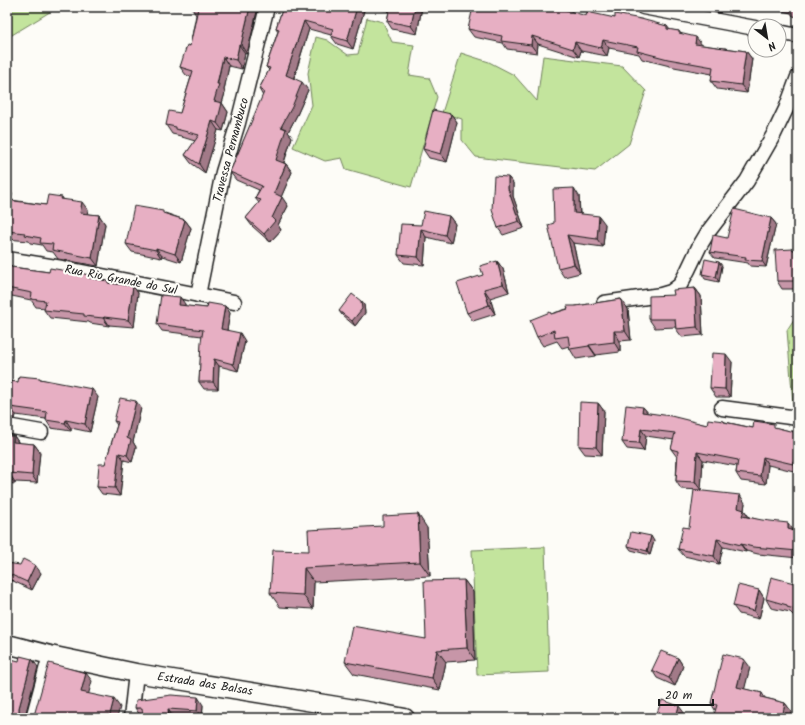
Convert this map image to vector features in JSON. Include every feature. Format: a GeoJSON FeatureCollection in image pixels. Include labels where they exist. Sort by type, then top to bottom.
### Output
{"type":"FeatureCollection","features":[{"type":"Feature","properties":{"kind":"street","name":"Travessa Pernambuco"},"geometry":{"type":"LineString","coordinates":[[198,295],[223,172],[238,123],[267,7]]}},
{"type":"Feature","properties":{"kind":"street"},"geometry":{"type":"LineString","coordinates":[[643,7],[747,26]]}},
{"type":"Feature","properties":{"kind":"street"},"geometry":{"type":"LineString","coordinates":[[787,34],[798,36]]}},
{"type":"Feature","properties":{"kind":"street"},"geometry":{"type":"LineString","coordinates":[[588,306],[662,296],[671,292],[680,285],[708,232],[747,181],[774,134],[786,109],[798,77]]}},
{"type":"Feature","properties":{"kind":"street","name":"Rua Rio Grande do Sul"},"geometry":{"type":"LineString","coordinates":[[7,259],[62,268],[234,302]]}},
{"type":"Feature","properties":{"kind":"street"},"geometry":{"type":"LineString","coordinates":[[722,408],[798,418]]}},
{"type":"Feature","properties":{"kind":"street"},"geometry":{"type":"LineString","coordinates":[[7,426],[41,432]]}},
{"type":"Feature","properties":{"kind":"street","name":"Estrada das Balsas"},"geometry":{"type":"LineString","coordinates":[[7,644],[50,655],[136,673],[373,715],[405,718]]}},
{"type":"Feature","properties":{"kind":"street"},"geometry":{"type":"LineString","coordinates":[[32,718],[50,655]]}},
{"type":"Feature","properties":{"kind":"street"},"geometry":{"type":"LineString","coordinates":[[131,718],[136,673]]}},
{"type":"Feature","properties":{"kind":"green space"},"geometry":{"type":"Polygon","coordinates":[[[7,7],[58,7],[7,38],[7,7]]]}},
{"type":"Feature","properties":{"kind":"green space"},"geometry":{"type":"Polygon","coordinates":[[[367,18],[383,22],[392,42],[414,45],[409,75],[429,78],[437,97],[411,187],[346,169],[342,158],[325,161],[293,147],[312,105],[308,73],[316,37],[327,40],[348,55],[358,54],[367,18]]]}},
{"type":"Feature","properties":{"kind":"green space"},"geometry":{"type":"Polygon","coordinates":[[[461,53],[489,62],[514,75],[537,101],[543,56],[622,66],[646,91],[629,144],[595,171],[476,157],[462,140],[462,119],[442,113],[461,53]]]}},
{"type":"Feature","properties":{"kind":"green space"},"geometry":{"type":"Polygon","coordinates":[[[798,313],[798,405],[793,404],[787,330],[798,313]]]}},
{"type":"Feature","properties":{"kind":"green space"},"geometry":{"type":"Polygon","coordinates":[[[545,547],[549,672],[477,675],[472,550],[545,547]]]}},
{"type":"Feature","properties":{"kind":"building"},"geometry":{"type":"Polygon","coordinates":[[[191,7],[250,7],[236,60],[223,57],[217,84],[219,84],[214,101],[222,103],[217,123],[212,121],[199,164],[185,155],[199,135],[166,125],[169,111],[180,113],[193,71],[180,67],[187,45],[190,46],[198,8],[191,7]]]}},
{"type":"Feature","properties":{"kind":"building"},"geometry":{"type":"Polygon","coordinates":[[[283,7],[357,7],[347,41],[331,36],[333,29],[304,21],[286,75],[302,82],[292,107],[281,127],[286,129],[276,160],[286,164],[274,193],[282,197],[272,218],[275,221],[264,234],[246,218],[261,200],[255,198],[262,186],[230,172],[264,92],[259,89],[270,68],[266,67],[279,29],[276,28],[283,7]]]}},
{"type":"Feature","properties":{"kind":"building"},"geometry":{"type":"Polygon","coordinates":[[[390,7],[415,7],[411,26],[387,21],[390,7]]]}},
{"type":"Feature","properties":{"kind":"building"},"geometry":{"type":"Polygon","coordinates":[[[473,7],[557,7],[586,16],[587,12],[615,18],[615,14],[667,26],[667,29],[679,31],[679,33],[696,37],[695,44],[746,51],[741,85],[711,81],[713,67],[668,59],[637,51],[638,47],[603,40],[601,48],[575,42],[573,49],[532,36],[531,45],[501,41],[502,36],[468,29],[473,7]]]}},
{"type":"Feature","properties":{"kind":"building"},"geometry":{"type":"Polygon","coordinates":[[[798,7],[798,10],[788,8],[798,7]]]}},
{"type":"Feature","properties":{"kind":"building"},"geometry":{"type":"Polygon","coordinates":[[[433,110],[451,114],[441,154],[423,149],[433,110]]]}},
{"type":"Feature","properties":{"kind":"building"},"geometry":{"type":"Polygon","coordinates":[[[494,176],[508,177],[508,189],[519,221],[498,228],[492,210],[494,176]]]}},
{"type":"Feature","properties":{"kind":"building"},"geometry":{"type":"Polygon","coordinates":[[[574,188],[574,213],[599,216],[597,239],[567,235],[574,264],[558,268],[548,225],[554,223],[553,189],[574,188]]]}},
{"type":"Feature","properties":{"kind":"building"},"geometry":{"type":"Polygon","coordinates":[[[48,195],[62,197],[61,199],[82,202],[80,213],[99,215],[92,258],[52,250],[53,244],[40,243],[41,238],[24,235],[25,233],[7,231],[7,200],[46,205],[48,195]]]}},
{"type":"Feature","properties":{"kind":"building"},"geometry":{"type":"Polygon","coordinates":[[[134,206],[163,211],[163,213],[185,220],[175,254],[156,248],[156,250],[126,244],[134,206]]]}},
{"type":"Feature","properties":{"kind":"building"},"geometry":{"type":"Polygon","coordinates":[[[734,209],[771,218],[762,261],[745,260],[746,257],[710,252],[713,235],[727,238],[734,209]]]}},
{"type":"Feature","properties":{"kind":"building"},"geometry":{"type":"Polygon","coordinates":[[[424,211],[449,216],[445,235],[421,229],[418,257],[398,255],[401,224],[421,225],[424,211]]]}},
{"type":"Feature","properties":{"kind":"building"},"geometry":{"type":"Polygon","coordinates":[[[775,250],[798,250],[798,278],[794,278],[794,281],[777,281],[775,250]]]}},
{"type":"Feature","properties":{"kind":"building"},"geometry":{"type":"Polygon","coordinates":[[[705,259],[719,262],[716,277],[702,274],[705,259]]]}},
{"type":"Feature","properties":{"kind":"building"},"geometry":{"type":"Polygon","coordinates":[[[497,261],[503,284],[484,289],[489,305],[467,313],[457,283],[483,275],[480,266],[497,261]]]}},
{"type":"Feature","properties":{"kind":"building"},"geometry":{"type":"Polygon","coordinates":[[[7,265],[11,267],[49,272],[50,268],[90,275],[89,278],[108,281],[108,283],[133,286],[128,320],[84,316],[84,314],[44,310],[46,301],[31,299],[32,293],[7,288],[7,265]]]}},
{"type":"Feature","properties":{"kind":"building"},"geometry":{"type":"Polygon","coordinates":[[[695,288],[697,327],[676,329],[675,319],[649,319],[649,296],[674,295],[673,290],[695,288]]]}},
{"type":"Feature","properties":{"kind":"building"},"geometry":{"type":"Polygon","coordinates":[[[352,294],[361,301],[362,309],[352,321],[339,311],[352,294]]]}},
{"type":"Feature","properties":{"kind":"building"},"geometry":{"type":"Polygon","coordinates":[[[161,295],[180,297],[179,305],[207,308],[208,303],[225,306],[221,329],[240,333],[233,364],[214,359],[213,382],[199,382],[203,330],[157,324],[161,295]]]}},
{"type":"Feature","properties":{"kind":"building"},"geometry":{"type":"Polygon","coordinates":[[[621,299],[625,331],[614,331],[614,342],[570,349],[568,336],[555,338],[554,330],[537,337],[530,320],[550,312],[551,314],[568,309],[567,306],[621,299]]]}},
{"type":"Feature","properties":{"kind":"building"},"geometry":{"type":"Polygon","coordinates":[[[712,353],[726,354],[725,389],[710,388],[712,353]]]}},
{"type":"Feature","properties":{"kind":"building"},"geometry":{"type":"Polygon","coordinates":[[[19,376],[40,378],[92,389],[85,424],[66,420],[65,423],[46,420],[47,412],[10,407],[10,411],[7,410],[7,381],[18,382],[19,376]]]}},
{"type":"Feature","properties":{"kind":"building"},"geometry":{"type":"Polygon","coordinates":[[[120,398],[136,401],[127,438],[131,440],[127,455],[119,453],[115,488],[97,487],[99,464],[105,464],[118,422],[114,421],[120,398]]]}},
{"type":"Feature","properties":{"kind":"building"},"geometry":{"type":"Polygon","coordinates":[[[580,402],[598,403],[596,447],[579,446],[580,402]]]}},
{"type":"Feature","properties":{"kind":"building"},"geometry":{"type":"Polygon","coordinates":[[[626,405],[643,407],[642,412],[671,416],[707,425],[708,419],[753,428],[754,421],[774,424],[774,427],[798,433],[798,462],[793,461],[793,464],[763,457],[760,476],[736,473],[738,460],[697,452],[695,482],[676,481],[678,451],[671,449],[675,433],[641,429],[639,443],[622,442],[626,405]]]}},
{"type":"Feature","properties":{"kind":"building"},"geometry":{"type":"Polygon","coordinates":[[[7,436],[14,436],[13,442],[34,444],[32,475],[9,473],[9,476],[7,476],[7,436]]]}},
{"type":"Feature","properties":{"kind":"building"},"geometry":{"type":"Polygon","coordinates":[[[694,490],[740,495],[738,508],[744,510],[742,516],[788,523],[788,529],[798,532],[798,551],[753,547],[717,539],[714,556],[678,549],[683,527],[689,528],[694,490]]]}},
{"type":"Feature","properties":{"kind":"building"},"geometry":{"type":"Polygon","coordinates":[[[418,514],[420,562],[304,568],[303,595],[270,593],[273,550],[309,551],[308,530],[383,526],[383,516],[418,514]]]}},
{"type":"Feature","properties":{"kind":"building"},"geometry":{"type":"Polygon","coordinates":[[[631,532],[651,536],[647,551],[628,546],[631,532]]]}},
{"type":"Feature","properties":{"kind":"building"},"geometry":{"type":"Polygon","coordinates":[[[23,559],[35,565],[27,582],[7,573],[7,563],[20,565],[23,559]]]}},
{"type":"Feature","properties":{"kind":"building"},"geometry":{"type":"Polygon","coordinates":[[[771,577],[798,584],[798,610],[766,599],[771,577]]]}},
{"type":"Feature","properties":{"kind":"building"},"geometry":{"type":"Polygon","coordinates":[[[464,580],[467,648],[437,650],[432,678],[345,662],[352,626],[426,639],[424,581],[464,580]]]}},
{"type":"Feature","properties":{"kind":"building"},"geometry":{"type":"Polygon","coordinates":[[[738,585],[759,590],[754,611],[733,606],[738,585]]]}},
{"type":"Feature","properties":{"kind":"building"},"geometry":{"type":"Polygon","coordinates":[[[661,651],[678,658],[669,678],[652,670],[661,651]]]}},
{"type":"Feature","properties":{"kind":"building"},"geometry":{"type":"Polygon","coordinates":[[[723,654],[744,659],[737,687],[762,693],[761,697],[785,703],[783,713],[798,718],[713,718],[717,705],[711,703],[723,654]]]}},
{"type":"Feature","properties":{"kind":"building"},"geometry":{"type":"Polygon","coordinates":[[[20,656],[32,659],[19,708],[19,712],[25,718],[7,718],[7,658],[19,661],[20,656]]]}},
{"type":"Feature","properties":{"kind":"building"},"geometry":{"type":"Polygon","coordinates":[[[49,663],[86,673],[81,692],[114,699],[109,718],[30,718],[35,712],[49,663]]]}},
{"type":"Feature","properties":{"kind":"building"},"geometry":{"type":"Polygon","coordinates":[[[171,695],[198,697],[197,711],[168,709],[169,718],[131,718],[143,716],[142,708],[135,708],[136,700],[171,695]]]}},
{"type":"Feature","properties":{"kind":"building"},"geometry":{"type":"Polygon","coordinates":[[[662,700],[679,706],[677,713],[682,714],[680,718],[655,718],[662,700]]]}}]}
